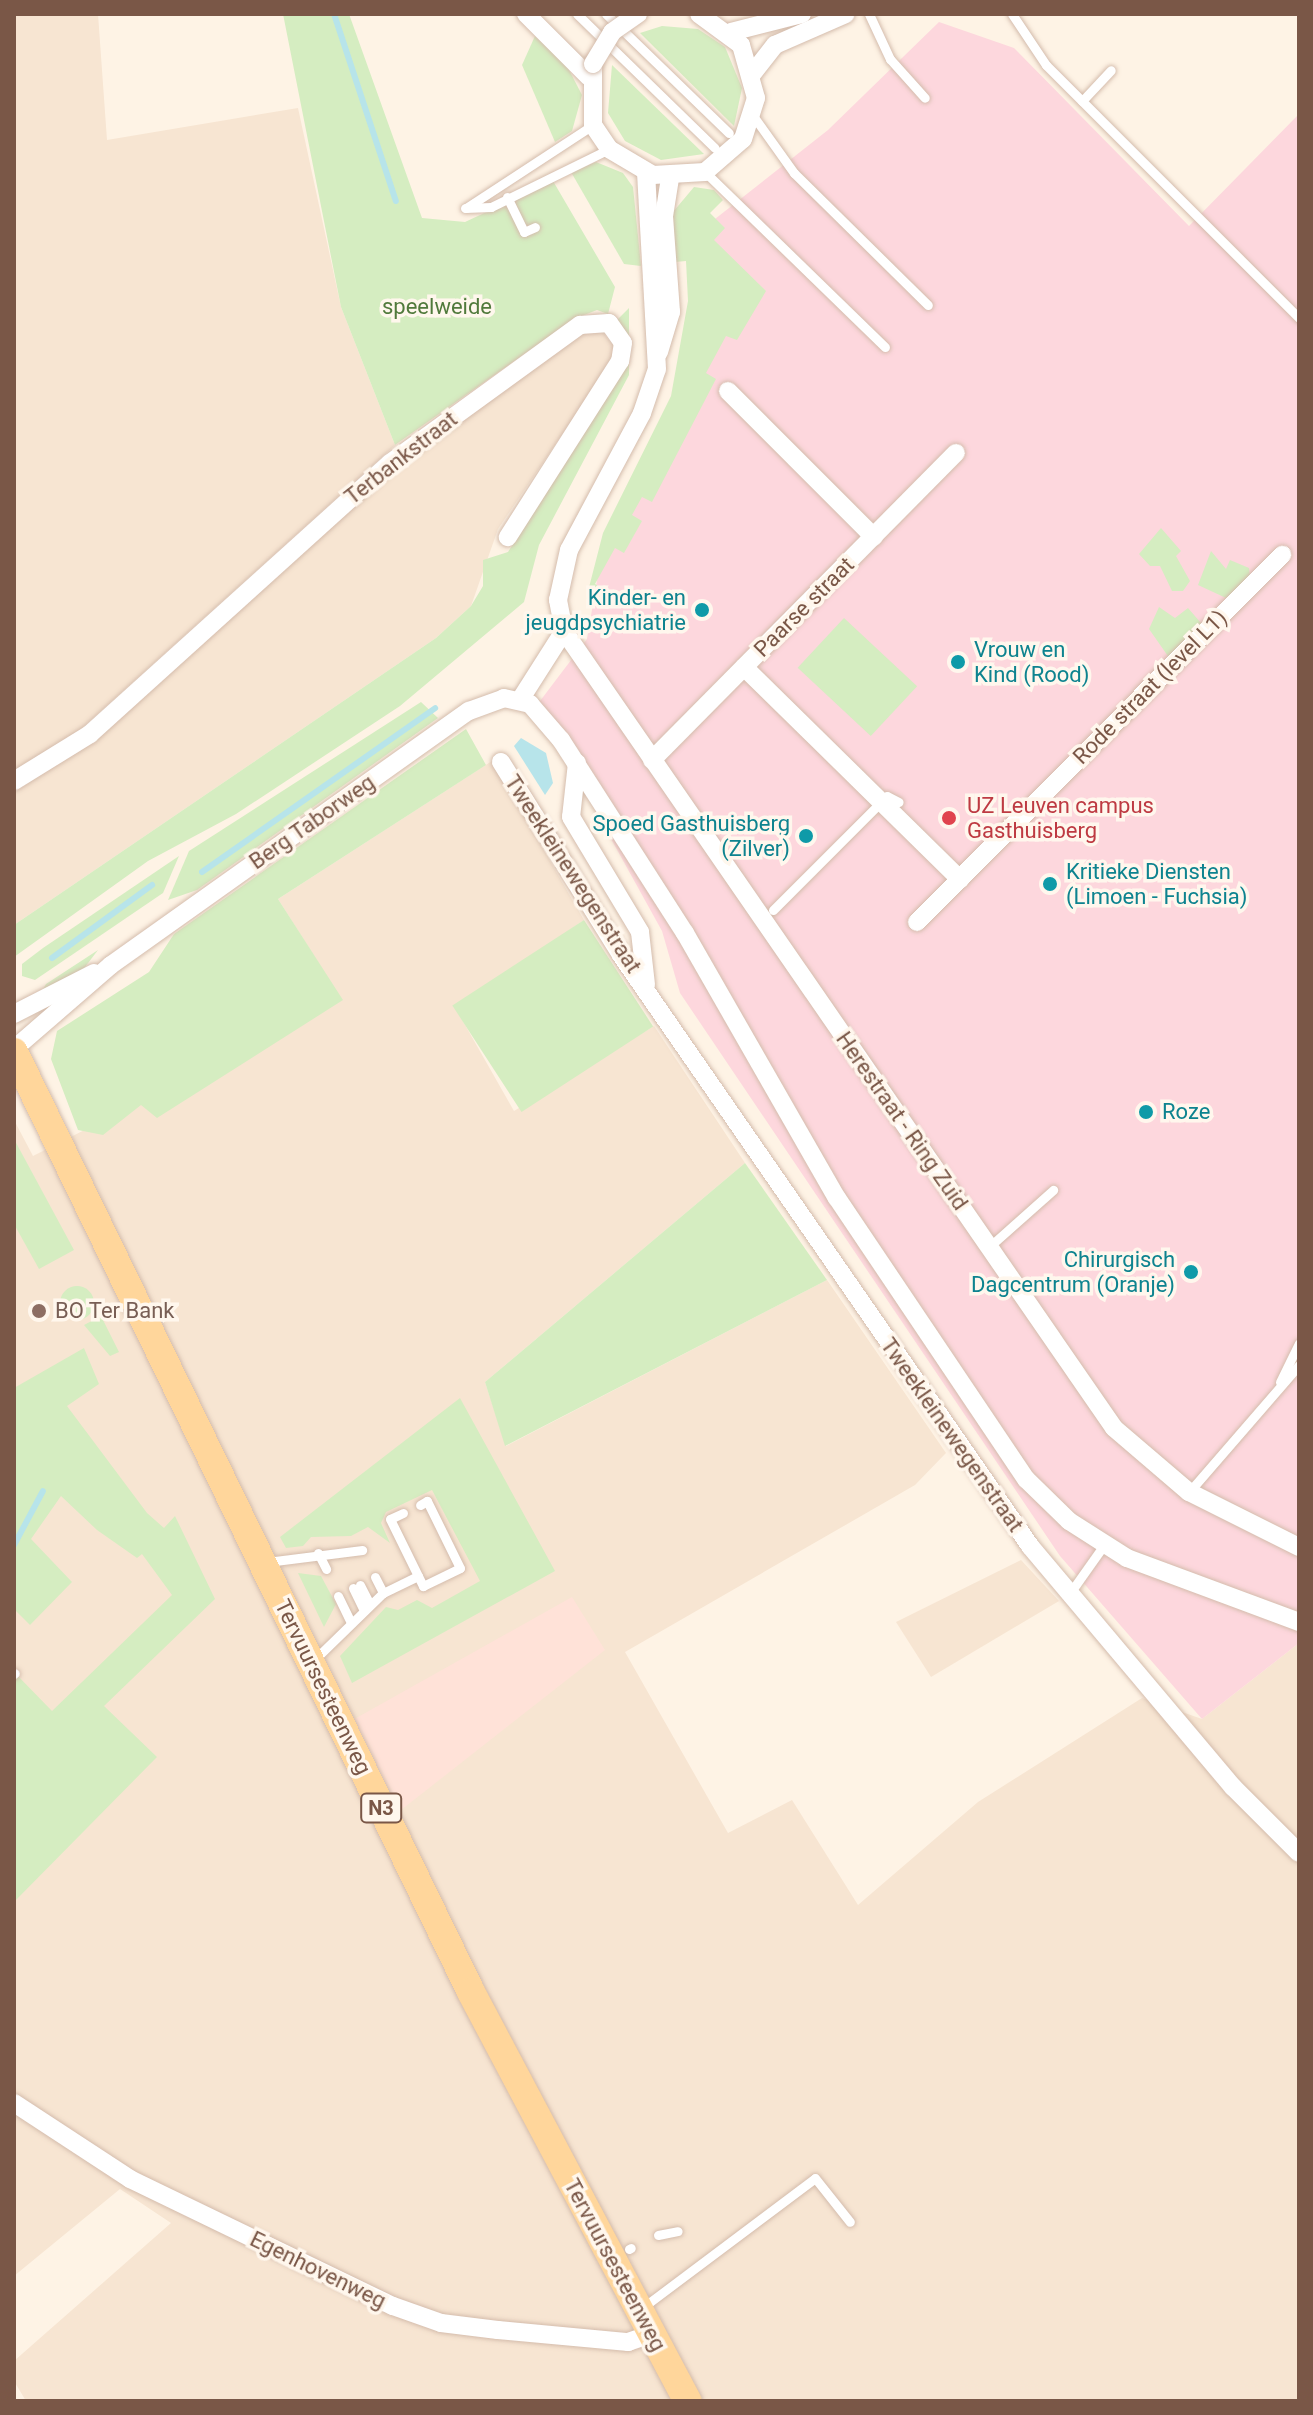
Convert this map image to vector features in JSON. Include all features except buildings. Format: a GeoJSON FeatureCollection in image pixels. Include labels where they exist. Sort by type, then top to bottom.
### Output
{"type":"FeatureCollection","features":[{"type":"Feature","properties":{"kind":"main road","name":"Tervuursesteenweg"},"geometry":{"type":"LineString","coordinates":[[14,1050],[471,1992],[688,2401]]}},
{"type":"Feature","properties":{"kind":"street"},"geometry":{"type":"LineString","coordinates":[[526,14],[591,71]]}},
{"type":"Feature","properties":{"kind":"street"},"geometry":{"type":"LineString","coordinates":[[638,14],[612,32],[591,71],[593,125],[609,149],[646,172],[670,177],[705,172],[743,139],[754,117],[753,73],[731,32],[699,14]]}},
{"type":"Feature","properties":{"kind":"street"},"geometry":{"type":"LineString","coordinates":[[731,32],[802,14]]}},
{"type":"Feature","properties":{"kind":"street"},"geometry":{"type":"LineString","coordinates":[[753,73],[775,45],[846,14]]}},
{"type":"Feature","properties":{"kind":"street"},"geometry":{"type":"LineString","coordinates":[[646,172],[644,218],[659,352]]}},
{"type":"Feature","properties":{"kind":"street"},"geometry":{"type":"LineString","coordinates":[[670,177],[664,216],[671,312],[642,413],[569,550],[558,600],[564,631],[520,700],[539,711],[577,763],[837,1198],[986,1421],[1040,1494],[1104,1545],[1299,1622]]}},
{"type":"Feature","properties":{"kind":"street","name":"Terbankstraat"},"geometry":{"type":"LineString","coordinates":[[14,781],[90,734],[390,463],[580,325],[606,321],[622,338],[620,361],[508,537]]}},
{"type":"Feature","properties":{"kind":"street"},"geometry":{"type":"LineString","coordinates":[[728,391],[874,537]]}},
{"type":"Feature","properties":{"kind":"street","name":"Paarse straat"},"geometry":{"type":"LineString","coordinates":[[652,760],[956,453]]}},
{"type":"Feature","properties":{"kind":"street","name":"Rode straat (level L1)"},"geometry":{"type":"LineString","coordinates":[[917,922],[1282,555]]}},
{"type":"Feature","properties":{"kind":"street","name":"Herestraat - Ring Zuid"},"geometry":{"type":"LineString","coordinates":[[564,631],[652,760],[768,916],[1114,1428],[1189,1492],[1299,1547]]}},
{"type":"Feature","properties":{"kind":"street"},"geometry":{"type":"LineString","coordinates":[[744,667],[960,879]]}},
{"type":"Feature","properties":{"kind":"street","name":"Berg Taborweg"},"geometry":{"type":"LineString","coordinates":[[14,1050],[111,965],[469,711],[496,698],[520,700]]}},
{"type":"Feature","properties":{"kind":"street","name":"Tweekleinewegenstraat"},"geometry":{"type":"LineString","coordinates":[[501,762],[646,985],[950,1434],[1070,1593],[1299,1853]]}},
{"type":"Feature","properties":{"kind":"street","name":"Tweekleinewegenstraat"},"geometry":{"type":"LineString","coordinates":[[577,763],[571,817],[640,932],[646,985]]}},
{"type":"Feature","properties":{"kind":"street","name":"Berg Taborweg"},"geometry":{"type":"LineString","coordinates":[[14,1014],[111,965]]}},
{"type":"Feature","properties":{"kind":"street","name":"Egenhovenweg"},"geometry":{"type":"LineString","coordinates":[[14,2103],[130,2179],[393,2306],[441,2323],[628,2342],[645,2322]]}},
{"type":"Feature","properties":{"kind":"lane"},"geometry":{"type":"LineString","coordinates":[[577,14],[715,148]]}},
{"type":"Feature","properties":{"kind":"lane"},"geometry":{"type":"LineString","coordinates":[[606,14],[729,133]]}},
{"type":"Feature","properties":{"kind":"lane"},"geometry":{"type":"LineString","coordinates":[[869,14],[878,35],[925,98]]}},
{"type":"Feature","properties":{"kind":"lane"},"geometry":{"type":"LineString","coordinates":[[1012,14],[1034,53],[1299,318]]}},
{"type":"Feature","properties":{"kind":"lane"},"geometry":{"type":"LineString","coordinates":[[1082,101],[1111,70]]}},
{"type":"Feature","properties":{"kind":"lane"},"geometry":{"type":"LineString","coordinates":[[754,117],[794,173],[928,305]]}},
{"type":"Feature","properties":{"kind":"lane"},"geometry":{"type":"LineString","coordinates":[[593,125],[465,208],[507,197],[609,149]]}},
{"type":"Feature","properties":{"kind":"lane"},"geometry":{"type":"LineString","coordinates":[[705,172],[885,347]]}},
{"type":"Feature","properties":{"kind":"lane"},"geometry":{"type":"LineString","coordinates":[[507,197],[524,232],[535,227]]}},
{"type":"Feature","properties":{"kind":"lane"},"geometry":{"type":"LineString","coordinates":[[768,916],[887,796],[899,802]]}},
{"type":"Feature","properties":{"kind":"lane"},"geometry":{"type":"LineString","coordinates":[[989,1247],[1053,1190]]}},
{"type":"Feature","properties":{"kind":"lane"},"geometry":{"type":"LineString","coordinates":[[1275,1393],[1299,1343]]}},
{"type":"Feature","properties":{"kind":"lane"},"geometry":{"type":"LineString","coordinates":[[1189,1492],[1299,1365]]}},
{"type":"Feature","properties":{"kind":"lane"},"geometry":{"type":"LineString","coordinates":[[403,1513],[390,1519],[423,1586],[460,1568],[436,1530],[427,1501],[420,1505]]}},
{"type":"Feature","properties":{"kind":"lane"},"geometry":{"type":"LineString","coordinates":[[397,1533],[409,1527]]}},
{"type":"Feature","properties":{"kind":"lane"},"geometry":{"type":"LineString","coordinates":[[403,1546],[416,1540]]}},
{"type":"Feature","properties":{"kind":"lane"},"geometry":{"type":"LineString","coordinates":[[1070,1593],[1104,1545]]}},
{"type":"Feature","properties":{"kind":"lane"},"geometry":{"type":"LineString","coordinates":[[263,1563],[318,1553],[342,1554],[362,1550]]}},
{"type":"Feature","properties":{"kind":"lane"},"geometry":{"type":"LineString","coordinates":[[318,1553],[326,1569]]}},
{"type":"Feature","properties":{"kind":"lane"},"geometry":{"type":"LineString","coordinates":[[410,1561],[423,1554]]}},
{"type":"Feature","properties":{"kind":"lane"},"geometry":{"type":"LineString","coordinates":[[311,1662],[383,1593],[418,1576]]}},
{"type":"Feature","properties":{"kind":"lane"},"geometry":{"type":"LineString","coordinates":[[375,1577],[383,1593]]}},
{"type":"Feature","properties":{"kind":"lane"},"geometry":{"type":"LineString","coordinates":[[357,1586],[367,1608]]}},
{"type":"Feature","properties":{"kind":"lane"},"geometry":{"type":"LineString","coordinates":[[338,1596],[351,1623]]}},
{"type":"Feature","properties":{"kind":"lane"},"geometry":{"type":"LineString","coordinates":[[645,2322],[815,2178],[850,2222]]}},
{"type":"Feature","properties":{"kind":"lane"},"geometry":{"type":"LineString","coordinates":[[658,2235],[678,2231]]}},
{"type":"Feature","properties":{"kind":"shaded area"},"geometry":{"type":"Polygon","coordinates":[[[14,14],[98,14],[107,140],[298,108],[341,307],[395,445],[63,745],[14,773],[14,14]]]}},
{"type":"Feature","properties":{"kind":"shaded area","name":"UZ Leuven campus Gasthuisberg"},"geometry":{"type":"Polygon","coordinates":[[[939,22],[1014,48],[1189,226],[1299,114],[1299,1643],[1202,1719],[1060,1556],[680,993],[662,931],[537,705],[587,639],[601,557],[669,428],[715,219],[828,130],[939,22]]]}},
{"type":"Feature","properties":{"kind":"shaded area"},"geometry":{"type":"Polygon","coordinates":[[[601,330],[615,348],[611,362],[498,529],[471,606],[436,638],[14,925],[14,793],[99,735],[405,459],[577,335],[601,330]]]}},
{"type":"Feature","properties":{"kind":"shaded area"},"geometry":{"type":"Polygon","coordinates":[[[492,761],[584,920],[456,1009],[514,1111],[654,1026],[745,1163],[485,1382],[506,1446],[827,1280],[946,1453],[915,1485],[625,1652],[728,1833],[792,1800],[858,1905],[978,1802],[1142,1698],[1202,1719],[1299,1643],[1299,2401],[26,2401],[14,2381],[14,2361],[171,2223],[120,2189],[14,2276],[14,1120],[33,1156],[342,1000],[278,899],[492,761]]]}},
{"type":"Feature","properties":{"kind":"shaded area"},"geometry":{"type":"Polygon","coordinates":[[[1021,1560],[1059,1601],[931,1677],[896,1622],[1021,1560]]]}},
{"type":"Feature","properties":{"kind":"shaded area"},"geometry":{"type":"Polygon","coordinates":[[[572,1597],[605,1650],[387,1821],[342,1726],[572,1597]]]}},
{"type":"Feature","properties":{"kind":"green space","name":"speelweide"},"geometry":{"type":"Polygon","coordinates":[[[283,14],[349,14],[422,218],[465,222],[553,181],[615,287],[608,314],[597,310],[574,319],[395,445],[341,307],[283,14]]]}},
{"type":"Feature","properties":{"kind":"green space"},"geometry":{"type":"Polygon","coordinates":[[[662,26],[698,29],[725,47],[742,88],[734,126],[640,33],[662,26]]]}},
{"type":"Feature","properties":{"kind":"green space"},"geometry":{"type":"Polygon","coordinates":[[[535,36],[567,66],[582,95],[572,131],[555,142],[522,65],[535,36]]]}},
{"type":"Feature","properties":{"kind":"green space"},"geometry":{"type":"Polygon","coordinates":[[[612,65],[704,154],[661,160],[625,141],[608,113],[612,65]]]}},
{"type":"Feature","properties":{"kind":"green space"},"geometry":{"type":"Polygon","coordinates":[[[596,162],[623,173],[633,187],[641,266],[624,264],[571,172],[596,162]]]}},
{"type":"Feature","properties":{"kind":"green space"},"geometry":{"type":"Polygon","coordinates":[[[694,187],[714,190],[723,200],[710,213],[725,228],[714,240],[766,291],[737,340],[726,336],[706,373],[716,379],[652,502],[642,497],[632,515],[642,521],[624,553],[615,548],[595,584],[605,590],[601,599],[586,599],[603,533],[671,396],[688,301],[686,261],[675,262],[673,212],[694,187]]]}},
{"type":"Feature","properties":{"kind":"green space"},"geometry":{"type":"Polygon","coordinates":[[[629,308],[629,375],[539,545],[524,602],[400,706],[236,814],[148,861],[14,957],[14,925],[436,638],[471,606],[483,586],[483,560],[508,552],[623,369],[617,320],[629,308]]]}},
{"type":"Feature","properties":{"kind":"green space"},"geometry":{"type":"Polygon","coordinates":[[[1161,528],[1181,551],[1176,556],[1190,581],[1183,591],[1172,591],[1160,566],[1150,566],[1139,554],[1161,528]]]}},
{"type":"Feature","properties":{"kind":"green space"},"geometry":{"type":"Polygon","coordinates":[[[1211,551],[1226,569],[1230,560],[1249,568],[1250,578],[1226,598],[1198,585],[1211,551]]]}},
{"type":"Feature","properties":{"kind":"green space"},"geometry":{"type":"Polygon","coordinates":[[[1159,607],[1175,618],[1188,608],[1201,623],[1170,659],[1149,629],[1159,607]]]}},
{"type":"Feature","properties":{"kind":"green space"},"geometry":{"type":"Polygon","coordinates":[[[844,618],[917,686],[871,736],[798,668],[844,618]]]}},
{"type":"Feature","properties":{"kind":"green space"},"geometry":{"type":"Polygon","coordinates":[[[421,702],[438,718],[197,890],[168,900],[189,851],[421,702]]]}},
{"type":"Feature","properties":{"kind":"green space"},"geometry":{"type":"Polygon","coordinates":[[[466,729],[486,765],[278,899],[343,1000],[157,1118],[141,1105],[103,1135],[78,1130],[51,1059],[57,1031],[149,972],[174,934],[466,729]]]}},
{"type":"Feature","properties":{"kind":"green space"},"geometry":{"type":"Polygon","coordinates":[[[179,856],[163,893],[35,980],[22,976],[22,964],[179,856]]]}},
{"type":"Feature","properties":{"kind":"green space"},"geometry":{"type":"Polygon","coordinates":[[[584,920],[653,1027],[521,1112],[452,1006],[584,920]]]}},
{"type":"Feature","properties":{"kind":"green space"},"geometry":{"type":"Polygon","coordinates":[[[98,950],[82,971],[43,989],[46,984],[98,950]]]}},
{"type":"Feature","properties":{"kind":"green space"},"geometry":{"type":"Polygon","coordinates":[[[14,1139],[74,1250],[39,1269],[14,1224],[14,1139]]]}},
{"type":"Feature","properties":{"kind":"green space"},"geometry":{"type":"Polygon","coordinates":[[[745,1163],[827,1280],[505,1446],[485,1382],[745,1163]]]}},
{"type":"Feature","properties":{"kind":"green space"},"geometry":{"type":"Polygon","coordinates":[[[77,1286],[89,1291],[94,1303],[89,1315],[77,1320],[65,1315],[60,1303],[65,1291],[77,1286]]]}},
{"type":"Feature","properties":{"kind":"green space"},"geometry":{"type":"Polygon","coordinates":[[[101,1316],[119,1352],[110,1356],[84,1325],[101,1316]]]}},
{"type":"Feature","properties":{"kind":"green space"},"geometry":{"type":"Polygon","coordinates":[[[84,1348],[99,1384],[67,1406],[147,1513],[164,1528],[175,1516],[215,1599],[104,1706],[157,1757],[14,1902],[14,1672],[52,1711],[172,1595],[142,1554],[137,1558],[97,1530],[61,1496],[31,1539],[72,1582],[30,1625],[14,1609],[14,1388],[84,1348]]]}},
{"type":"Feature","properties":{"kind":"green space"},"geometry":{"type":"Polygon","coordinates":[[[460,1398],[555,1571],[352,1683],[340,1656],[386,1607],[398,1610],[417,1600],[432,1608],[480,1581],[432,1490],[386,1512],[381,1523],[390,1543],[368,1527],[351,1536],[311,1537],[303,1546],[286,1548],[280,1537],[460,1398]]]}},
{"type":"Feature","properties":{"kind":"green space"},"geometry":{"type":"Polygon","coordinates":[[[298,1573],[321,1576],[336,1604],[324,1627],[298,1573]]]}},
{"type":"Feature","properties":{"kind":"water"},"geometry":{"type":"Polygon","coordinates":[[[521,738],[546,753],[553,783],[545,795],[514,746],[521,738]]]}},
{"type":"Feature","properties":{"kind":"waterway"},"geometry":{"type":"LineString","coordinates":[[334,14],[396,201]]}},
{"type":"Feature","properties":{"kind":"waterway"},"geometry":{"type":"LineString","coordinates":[[202,872],[435,708]]}},
{"type":"Feature","properties":{"kind":"waterway"},"geometry":{"type":"LineString","coordinates":[[52,958],[152,885]]}},
{"type":"Feature","properties":{"kind":"waterway"},"geometry":{"type":"LineString","coordinates":[[14,1545],[43,1491]]}},
{"type":"Feature","properties":{"kind":"place","name":"Kinder- en jeugdpsychiatrie"},"geometry":{"type":"Point","coordinates":[702,610]}},
{"type":"Feature","properties":{"kind":"place","name":"Vrouw en Kind (Rood)"},"geometry":{"type":"Point","coordinates":[958,662]}},
{"type":"Feature","properties":{"kind":"place","name":"UZ Leuven campus Gasthuisberg"},"geometry":{"type":"Point","coordinates":[949,818]}},
{"type":"Feature","properties":{"kind":"place","name":"Spoed Gasthuisberg (Zilver)"},"geometry":{"type":"Point","coordinates":[806,836]}},
{"type":"Feature","properties":{"kind":"place","name":"Kritieke Diensten (Limoen - Fuchsia)"},"geometry":{"type":"Point","coordinates":[1050,884]}},
{"type":"Feature","properties":{"kind":"place","name":"Roze"},"geometry":{"type":"Point","coordinates":[1146,1112]}},
{"type":"Feature","properties":{"kind":"place","name":"Chirurgisch Dagcentrum (Oranje)"},"geometry":{"type":"Point","coordinates":[1191,1272]}},
{"type":"Feature","properties":{"kind":"place","name":"BO Ter Bank"},"geometry":{"type":"Point","coordinates":[39,1311]}}]}
